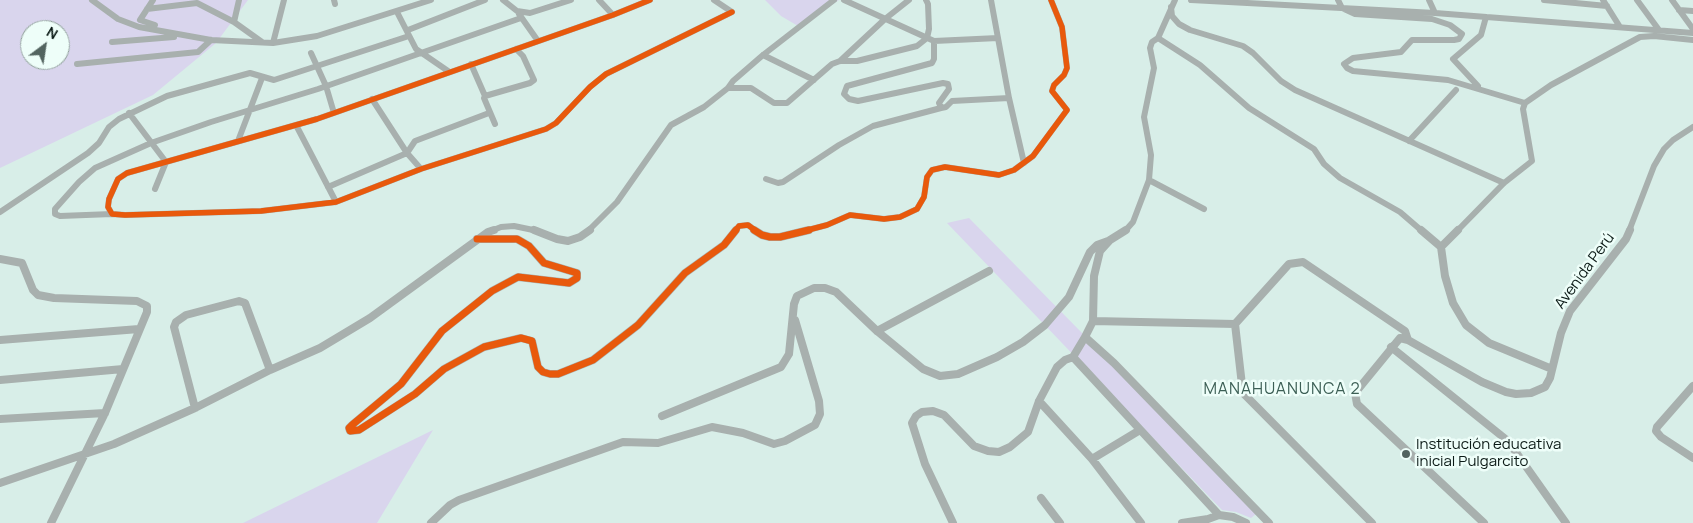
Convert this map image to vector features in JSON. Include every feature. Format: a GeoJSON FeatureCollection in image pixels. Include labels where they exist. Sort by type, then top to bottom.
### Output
{"type":"FeatureCollection","features":[{"type":"Feature","properties":{"kind":"street"},"geometry":{"type":"LineString","coordinates":[[92,0],[118,19],[139,27],[211,40],[273,43],[317,36],[431,0]]}},
{"type":"Feature","properties":{"kind":"street"},"geometry":{"type":"LineString","coordinates":[[153,0],[140,18],[142,22],[164,27],[183,36]]}},
{"type":"Feature","properties":{"kind":"street"},"geometry":{"type":"LineString","coordinates":[[234,22],[240,0]]}},
{"type":"Feature","properties":{"kind":"street"},"geometry":{"type":"LineString","coordinates":[[273,43],[284,0]]}},
{"type":"Feature","properties":{"kind":"street"},"geometry":{"type":"LineString","coordinates":[[0,212],[88,152],[99,143],[109,127],[129,113],[168,96],[242,75],[250,74],[274,80],[408,33],[484,0]]}},
{"type":"Feature","properties":{"kind":"street"},"geometry":{"type":"LineString","coordinates":[[503,0],[517,11],[538,41]]}},
{"type":"Feature","properties":{"kind":"street"},"geometry":{"type":"LineString","coordinates":[[517,11],[534,12],[571,0]]}},
{"type":"Feature","properties":{"kind":"street"},"geometry":{"type":"LineString","coordinates":[[599,0],[613,15]]}},
{"type":"Feature","properties":{"kind":"street"},"geometry":{"type":"LineString","coordinates":[[112,214],[108,207],[109,199],[118,179],[127,173],[334,113],[613,15],[650,0]]}},
{"type":"Feature","properties":{"kind":"street"},"geometry":{"type":"LineString","coordinates":[[521,18],[326,86],[152,143],[95,168],[79,182],[55,209],[55,214],[60,216],[261,211],[336,202],[420,169],[546,129],[556,123],[590,87],[606,74],[732,12],[714,0]]}},
{"type":"Feature","properties":{"kind":"street"},"geometry":{"type":"LineString","coordinates":[[0,482],[86,455],[195,408],[270,370],[320,348],[370,318],[488,232],[501,227],[514,226],[536,230],[557,239],[568,241],[580,237],[597,224],[617,202],[672,125],[704,107],[728,88],[763,55],[834,0]]}},
{"type":"Feature","properties":{"kind":"street"},"geometry":{"type":"LineString","coordinates":[[844,0],[934,41],[998,38]]}},
{"type":"Feature","properties":{"kind":"street"},"geometry":{"type":"LineString","coordinates":[[728,88],[751,88],[774,103],[787,103],[814,80],[824,68],[840,61],[885,19],[909,0]]}},
{"type":"Feature","properties":{"kind":"street"},"geometry":{"type":"LineString","coordinates":[[840,61],[857,61],[910,49],[922,43],[927,38],[929,29],[928,4],[926,0]]}},
{"type":"Feature","properties":{"kind":"street"},"geometry":{"type":"LineString","coordinates":[[991,0],[1008,98],[1024,163]]}},
{"type":"Feature","properties":{"kind":"street"},"geometry":{"type":"LineString","coordinates":[[477,240],[517,239],[529,246],[544,262],[577,273],[577,278],[569,283],[518,277],[492,290],[442,332],[401,384],[352,425],[350,431],[359,430],[415,394],[444,368],[484,347],[528,338],[532,341],[538,367],[543,372],[550,374],[558,374],[594,360],[638,326],[685,273],[718,250],[739,226],[748,225],[762,235],[770,238],[780,238],[827,225],[850,215],[884,219],[900,217],[917,209],[921,204],[927,177],[932,170],[945,167],[999,176],[1007,174],[1024,163],[1045,141],[1067,110],[1067,107],[1052,91],[1054,85],[1064,75],[1067,68],[1062,27],[1051,0]]}},
{"type":"Feature","properties":{"kind":"street"},"geometry":{"type":"LineString","coordinates":[[1190,0],[1300,3],[1342,8],[1435,13],[1693,33]]}},
{"type":"Feature","properties":{"kind":"street"},"geometry":{"type":"LineString","coordinates":[[1338,0],[1342,8],[1355,14],[1437,20],[1456,28],[1462,34],[1459,39],[1454,40],[1412,40],[1401,52],[1352,58],[1344,64],[1347,68],[1448,80],[1525,102]]}},
{"type":"Feature","properties":{"kind":"street"},"geometry":{"type":"LineString","coordinates":[[1429,0],[1435,13]]}},
{"type":"Feature","properties":{"kind":"street"},"geometry":{"type":"LineString","coordinates":[[1544,0],[1605,3],[1620,27]]}},
{"type":"Feature","properties":{"kind":"street"},"geometry":{"type":"LineString","coordinates":[[1637,0],[1659,30]]}},
{"type":"Feature","properties":{"kind":"street"},"geometry":{"type":"LineString","coordinates":[[1672,0],[1693,29]]}},
{"type":"Feature","properties":{"kind":"street"},"geometry":{"type":"LineString","coordinates":[[147,9],[191,1],[205,6],[234,22],[262,42]]}},
{"type":"Feature","properties":{"kind":"street"},"geometry":{"type":"LineString","coordinates":[[662,416],[780,367],[789,354],[794,304],[797,296],[804,291],[825,288],[836,292],[877,332],[923,368],[940,376],[958,374],[997,357],[1023,342],[1045,325],[1061,308],[1072,291],[1090,252],[1097,245],[1110,240],[1126,230],[1133,222],[1149,180],[1151,155],[1144,118],[1154,68],[1150,48],[1152,42],[1158,38],[1173,2]]}},
{"type":"Feature","properties":{"kind":"street"},"geometry":{"type":"LineString","coordinates":[[1173,2],[1172,16],[1179,24],[1190,30],[1244,46],[1281,81],[1295,90],[1504,183]]}},
{"type":"Feature","properties":{"kind":"street"},"geometry":{"type":"LineString","coordinates":[[1679,10],[1693,11]]}},
{"type":"Feature","properties":{"kind":"street"},"geometry":{"type":"LineString","coordinates":[[397,12],[421,53],[448,72]]}},
{"type":"Feature","properties":{"kind":"street"},"geometry":{"type":"LineString","coordinates":[[1479,88],[1453,59],[1481,35],[1486,17]]}},
{"type":"Feature","properties":{"kind":"street"},"geometry":{"type":"LineString","coordinates":[[112,42],[183,36]]}},
{"type":"Feature","properties":{"kind":"street"},"geometry":{"type":"LineString","coordinates":[[1441,247],[1504,183],[1533,160],[1523,110],[1525,102],[1551,85],[1640,37],[1654,36],[1693,40]]}},
{"type":"Feature","properties":{"kind":"street"},"geometry":{"type":"LineString","coordinates":[[1158,38],[1200,65],[1249,108],[1314,149],[1324,164],[1340,178],[1400,212],[1441,247],[1445,276],[1453,303],[1466,325],[1489,343],[1552,369]]}},
{"type":"Feature","properties":{"kind":"street"},"geometry":{"type":"LineString","coordinates":[[77,64],[198,52],[211,40]]}},
{"type":"Feature","properties":{"kind":"street"},"geometry":{"type":"LineString","coordinates":[[934,41],[934,61],[929,65],[847,86],[844,94],[849,99],[858,101],[943,83],[948,84],[949,89],[939,102],[941,108]]}},
{"type":"Feature","properties":{"kind":"street"},"geometry":{"type":"LineString","coordinates":[[485,96],[530,83],[534,80],[523,56],[516,49]]}},
{"type":"Feature","properties":{"kind":"street"},"geometry":{"type":"LineString","coordinates":[[311,53],[326,86],[334,113]]}},
{"type":"Feature","properties":{"kind":"street"},"geometry":{"type":"LineString","coordinates":[[763,55],[814,80]]}},
{"type":"Feature","properties":{"kind":"street"},"geometry":{"type":"LineString","coordinates":[[471,64],[495,124]]}},
{"type":"Feature","properties":{"kind":"street"},"geometry":{"type":"LineString","coordinates":[[238,141],[262,78]]}},
{"type":"Feature","properties":{"kind":"street"},"geometry":{"type":"LineString","coordinates":[[1409,141],[1456,90]]}},
{"type":"Feature","properties":{"kind":"street"},"geometry":{"type":"LineString","coordinates":[[766,179],[778,183],[783,182],[839,145],[873,126],[946,107],[952,101],[1008,98]]}},
{"type":"Feature","properties":{"kind":"street"},"geometry":{"type":"LineString","coordinates":[[372,99],[407,153],[420,169]]}},
{"type":"Feature","properties":{"kind":"street"},"geometry":{"type":"LineString","coordinates":[[129,113],[166,162]]}},
{"type":"Feature","properties":{"kind":"street"},"geometry":{"type":"LineString","coordinates":[[328,187],[407,153],[415,140],[423,136],[490,113]]}},
{"type":"Feature","properties":{"kind":"street"},"geometry":{"type":"LineString","coordinates":[[296,125],[336,202]]}},
{"type":"Feature","properties":{"kind":"street","name":"Avenida Perú"},"geometry":{"type":"LineString","coordinates":[[1235,324],[1289,264],[1303,262],[1405,331],[1408,340],[1482,382],[1516,394],[1531,393],[1545,387],[1550,378],[1561,333],[1570,311],[1626,239],[1654,166],[1664,149],[1673,140],[1693,127]]}},
{"type":"Feature","properties":{"kind":"street"},"geometry":{"type":"LineString","coordinates":[[155,189],[166,162]]}},
{"type":"Feature","properties":{"kind":"street"},"geometry":{"type":"LineString","coordinates":[[1149,180],[1204,208]]}},
{"type":"Feature","properties":{"kind":"street"},"geometry":{"type":"LineString","coordinates":[[953,523],[925,464],[912,423],[916,416],[922,412],[933,411],[944,415],[974,446],[988,451],[999,452],[1010,447],[1028,432],[1039,401],[1057,368],[1065,360],[1073,357],[1093,321],[1094,276],[1100,252],[1110,240]]}},
{"type":"Feature","properties":{"kind":"street"},"geometry":{"type":"LineString","coordinates":[[0,259],[22,263],[33,290],[38,295],[54,298],[137,301],[147,306],[147,312],[105,413],[51,523]]}},
{"type":"Feature","properties":{"kind":"street"},"geometry":{"type":"LineString","coordinates":[[877,332],[989,271]]}},
{"type":"Feature","properties":{"kind":"street"},"geometry":{"type":"LineString","coordinates":[[195,408],[174,327],[176,322],[186,315],[239,301],[244,303],[270,370]]}},
{"type":"Feature","properties":{"kind":"street"},"geometry":{"type":"LineString","coordinates":[[431,523],[450,505],[459,500],[612,445],[638,442],[658,443],[712,428],[743,433],[774,444],[785,441],[815,425],[820,414],[819,401],[794,318]]}},
{"type":"Feature","properties":{"kind":"street"},"geometry":{"type":"LineString","coordinates":[[1093,321],[1235,324],[1242,385],[1245,395],[1368,522]]}},
{"type":"Feature","properties":{"kind":"street"},"geometry":{"type":"LineString","coordinates":[[0,340],[139,329]]}},
{"type":"Feature","properties":{"kind":"street"},"geometry":{"type":"LineString","coordinates":[[1085,337],[1114,363],[1269,523]]}},
{"type":"Feature","properties":{"kind":"street"},"geometry":{"type":"LineString","coordinates":[[1408,340],[1400,338],[1358,387],[1355,393],[1357,404],[1484,523]]}},
{"type":"Feature","properties":{"kind":"street"},"geometry":{"type":"LineString","coordinates":[[1391,347],[1508,441],[1566,523]]}},
{"type":"Feature","properties":{"kind":"street"},"geometry":{"type":"LineString","coordinates":[[1073,357],[1219,514],[1233,517],[1246,523]]}},
{"type":"Feature","properties":{"kind":"street"},"geometry":{"type":"LineString","coordinates":[[0,380],[123,369]]}},
{"type":"Feature","properties":{"kind":"street"},"geometry":{"type":"LineString","coordinates":[[1693,386],[1657,427],[1656,431],[1661,437],[1693,458]]}},
{"type":"Feature","properties":{"kind":"street"},"geometry":{"type":"LineString","coordinates":[[1039,401],[1092,459],[1140,523]]}},
{"type":"Feature","properties":{"kind":"street"},"geometry":{"type":"LineString","coordinates":[[0,419],[105,413]]}},
{"type":"Feature","properties":{"kind":"street"},"geometry":{"type":"LineString","coordinates":[[1092,459],[1140,430]]}},
{"type":"Feature","properties":{"kind":"street"},"geometry":{"type":"LineString","coordinates":[[1041,498],[1060,523]]}},
{"type":"Feature","properties":{"kind":"street"},"geometry":{"type":"LineString","coordinates":[[1182,523],[1208,519],[1219,514]]}},
{"type":"Feature","properties":{"kind":"shaded area"},"geometry":{"type":"Polygon","coordinates":[[[0,0],[248,0],[216,43],[153,95],[0,168],[0,0]]]}},
{"type":"Feature","properties":{"kind":"shaded area"},"geometry":{"type":"Polygon","coordinates":[[[765,0],[839,0],[798,26],[781,16],[765,0]]]}},
{"type":"Feature","properties":{"kind":"shaded area"},"geometry":{"type":"Polygon","coordinates":[[[969,218],[1256,514],[1251,518],[1236,512],[1222,510],[947,223],[969,218]]]}},
{"type":"Feature","properties":{"kind":"shaded area"},"geometry":{"type":"Polygon","coordinates":[[[433,430],[377,523],[243,523],[433,430]]]}},
{"type":"Feature","properties":{"kind":"cycle path"},"geometry":{"type":"LineString","coordinates":[[650,0],[613,15],[317,119],[127,173],[118,179],[109,199],[108,207],[112,214],[125,215],[261,211],[336,202],[421,169],[546,129],[556,123],[590,87],[606,74],[732,12]]}},
{"type":"Feature","properties":{"kind":"cycle path"},"geometry":{"type":"LineString","coordinates":[[477,239],[517,239],[529,246],[544,263],[577,273],[577,278],[569,283],[518,277],[492,291],[442,331],[401,384],[352,425],[349,428],[350,431],[359,430],[415,394],[444,369],[484,347],[521,338],[532,341],[538,367],[543,372],[550,374],[558,374],[593,360],[638,325],[685,273],[724,245],[739,226],[748,225],[762,235],[780,237],[827,225],[850,215],[884,219],[900,217],[917,209],[921,204],[927,177],[932,170],[945,167],[999,175],[1014,170],[1033,156],[1067,110],[1052,91],[1054,85],[1064,75],[1067,68],[1062,27],[1051,0]]}},
{"type":"Feature","properties":{"kind":"place","name":"Institución educativa inicial Pulgarcito"},"geometry":{"type":"Point","coordinates":[1406,454]}},
{"type":"Feature","properties":{"kind":"district","name":"MANAHUANUNCA 2"},"geometry":{"type":"Point","coordinates":[1282,390]}}]}
